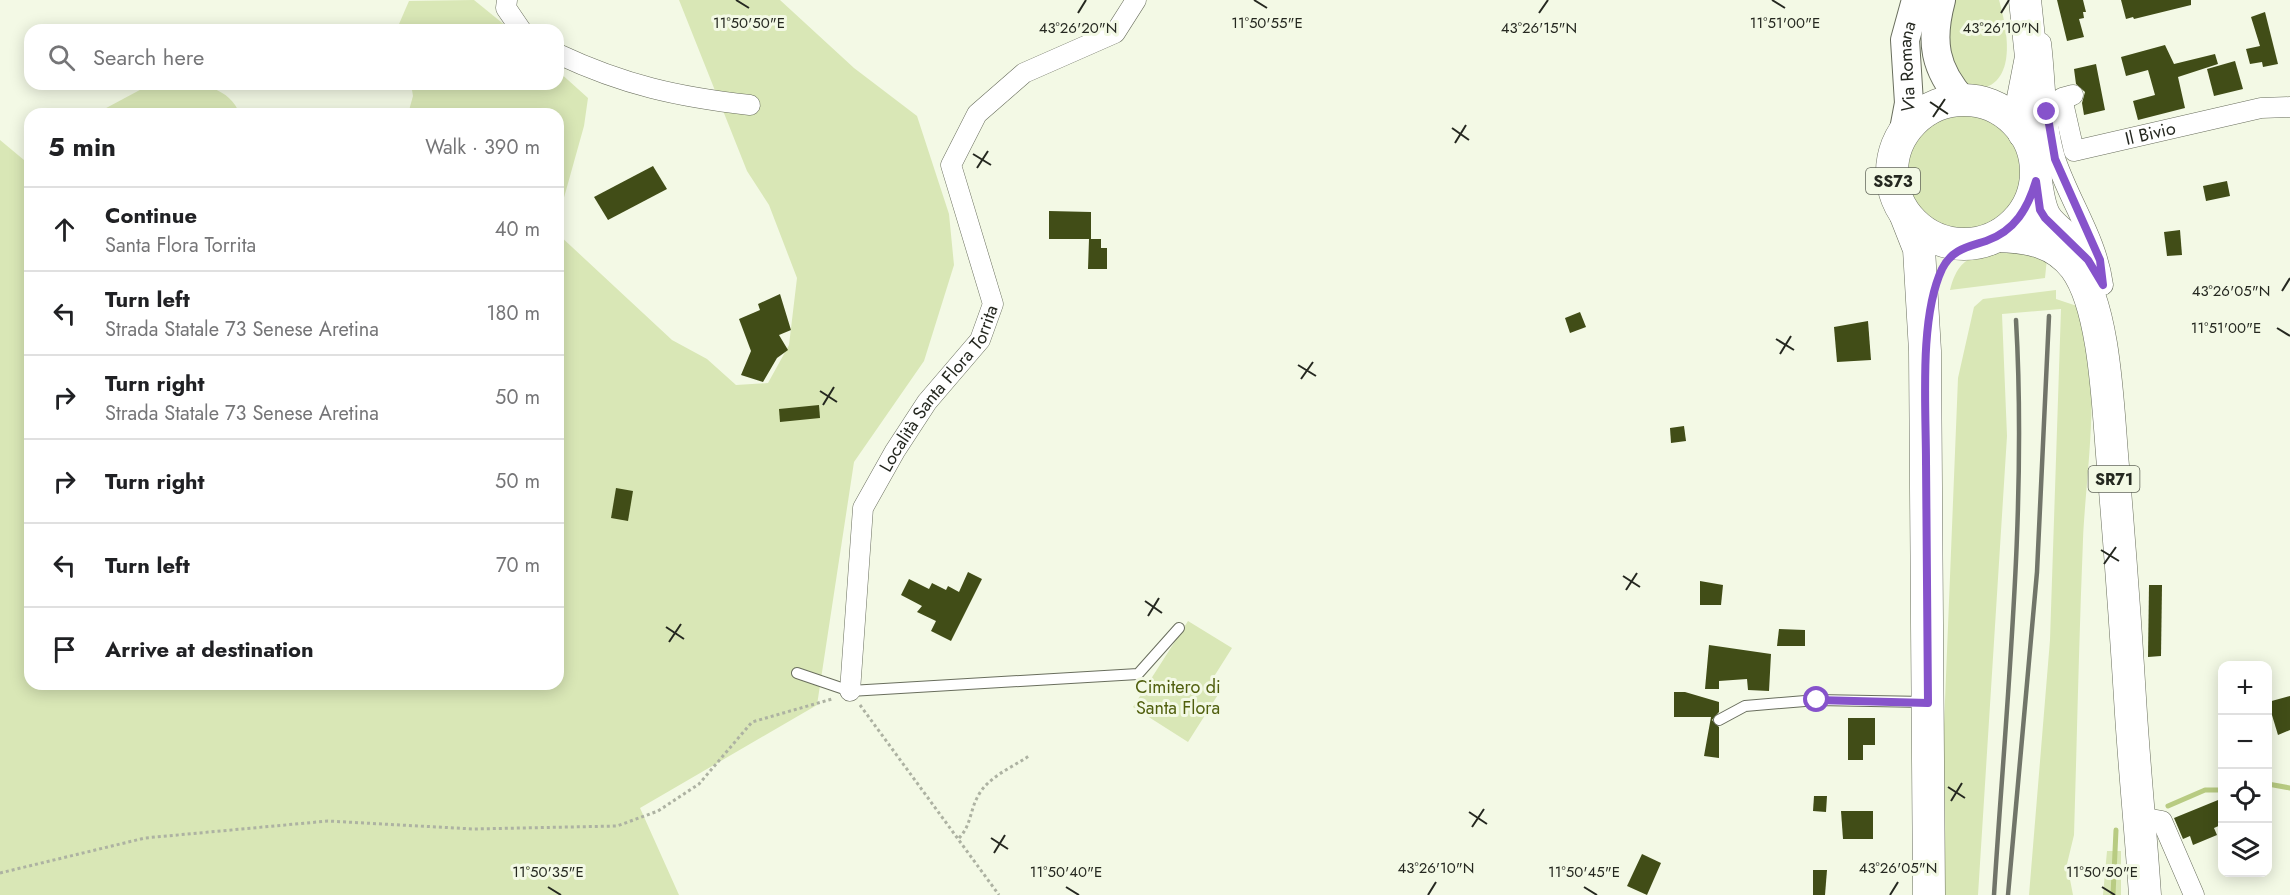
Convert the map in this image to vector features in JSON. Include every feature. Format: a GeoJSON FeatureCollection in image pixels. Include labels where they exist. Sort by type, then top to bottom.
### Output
{"type":"FeatureCollection","features":[{"type":"Feature","properties":{"kind":"main road","name":"Via Romana"},"geometry":{"type":"LineString","coordinates":[[1903,135],[1909,103],[1905,40],[1916,0]]}},
{"type":"Feature","properties":{"kind":"main road","name":"Via Romana"},"geometry":{"type":"LineString","coordinates":[[1941,0],[1936,16],[1936,50],[1940,68],[1948,84],[1968,101]]}},
{"type":"Feature","properties":{"kind":"main road","name":"SS73"},"geometry":{"type":"LineString","coordinates":[[1929,895],[1925,351],[1919,249],[1896,197],[1892,176],[1894,154],[1903,135],[1914,121],[1929,110],[1945,103],[1968,101],[1996,92],[2013,70],[2018,52],[2018,30],[2010,0]]}},
{"type":"Feature","properties":{"kind":"main road","name":"SS73"},"geometry":{"type":"LineString","coordinates":[[2024,133],[2023,98],[2031,57],[2025,0]]}},
{"type":"Feature","properties":{"kind":"main road","name":"SS73"},"geometry":{"type":"LineString","coordinates":[[1925,351],[1935,292],[1942,268],[1953,253],[1984,240],[2016,222],[2029,203],[2036,181],[2034,156],[2024,133],[2011,117],[1993,107],[1968,101]]}},
{"type":"Feature","properties":{"kind":"main road","name":"SR71"},"geometry":{"type":"LineString","coordinates":[[2036,181],[2040,210],[2045,218],[2088,260],[2103,285],[2113,322],[2121,380],[2138,588],[2145,717],[2138,781]]}},
{"type":"Feature","properties":{"kind":"main road","name":"SS73"},"geometry":{"type":"LineString","coordinates":[[1906,216],[1924,233],[1946,242],[1984,240]]}},
{"type":"Feature","properties":{"kind":"main road","name":"SR71"},"geometry":{"type":"LineString","coordinates":[[1984,240],[2024,236],[2057,250],[2075,267],[2087,292],[2105,381],[2138,781],[2145,895]]}},
{"type":"Feature","properties":{"kind":"street"},"geometry":{"type":"LineString","coordinates":[[507,0],[506,8],[517,24]]}},
{"type":"Feature","properties":{"kind":"street","name":"Località Santa Flora Torrita"},"geometry":{"type":"LineString","coordinates":[[850,691],[863,508],[895,451],[927,402],[980,340],[993,304],[951,165],[977,114],[1024,73],[1115,33],[1136,0]]}},
{"type":"Feature","properties":{"kind":"street"},"geometry":{"type":"LineString","coordinates":[[2033,0],[2055,159],[2100,260],[2103,285]]}},
{"type":"Feature","properties":{"kind":"street"},"geometry":{"type":"LineString","coordinates":[[564,56],[629,83],[686,98],[750,105]]}},
{"type":"Feature","properties":{"kind":"street","name":"Il Bivio"},"geometry":{"type":"LineString","coordinates":[[2073,95],[2062,98],[2074,151],[2261,108],[2290,107]]}},
{"type":"Feature","properties":{"kind":"street"},"geometry":{"type":"LineString","coordinates":[[2140,817],[2162,821],[2194,895]]}},
{"type":"Feature","properties":{"kind":"lane"},"geometry":{"type":"LineString","coordinates":[[797,673],[850,691],[1138,674],[1179,628]]}},
{"type":"Feature","properties":{"kind":"lane"},"geometry":{"type":"LineString","coordinates":[[1719,720],[1745,706],[1817,700],[1928,703]]}},
{"type":"Feature","properties":{"kind":"path"},"geometry":{"type":"LineString","coordinates":[[0,873],[145,838],[328,821],[473,829],[617,826],[658,811],[699,784],[752,722],[831,700],[850,691],[999,895]]}},
{"type":"Feature","properties":{"kind":"path"},"geometry":{"type":"LineString","coordinates":[[959,838],[966,831],[976,798],[986,783],[1029,756]]}},
{"type":"Feature","properties":{"kind":"green space"},"geometry":{"type":"Polygon","coordinates":[[[474,0],[504,24],[399,24],[409,1],[474,0]]]}},
{"type":"Feature","properties":{"kind":"green space"},"geometry":{"type":"Polygon","coordinates":[[[679,0],[780,0],[854,68],[917,116],[949,214],[954,265],[924,361],[854,462],[817,705],[640,808],[679,895],[0,895],[0,140],[24,160],[24,690],[564,690],[564,240],[672,340],[707,359],[736,385],[768,383],[789,345],[797,278],[769,205],[747,171],[679,0]]]}},
{"type":"Feature","properties":{"kind":"green space"},"geometry":{"type":"Polygon","coordinates":[[[1950,0],[1999,0],[2007,43],[2006,58],[2003,71],[1996,81],[1984,88],[1967,90],[1944,49],[1950,0]]]}},
{"type":"Feature","properties":{"kind":"green space"},"geometry":{"type":"Polygon","coordinates":[[[564,76],[588,98],[584,126],[564,198],[564,108],[410,108],[412,90],[564,90],[564,76]]]}},
{"type":"Feature","properties":{"kind":"green space"},"geometry":{"type":"Polygon","coordinates":[[[140,90],[216,90],[224,94],[236,108],[106,108],[140,90]]]}},
{"type":"Feature","properties":{"kind":"green space"},"geometry":{"type":"Polygon","coordinates":[[[1964,116],[1985,121],[2003,133],[2015,151],[2020,172],[2015,193],[2003,211],[1985,223],[1964,228],[1943,223],[1925,211],[1913,193],[1908,172],[1913,151],[1925,133],[1943,121],[1964,116]]]}},
{"type":"Feature","properties":{"kind":"green space"},"geometry":{"type":"Polygon","coordinates":[[[1996,249],[2047,258],[2045,278],[1950,290],[1961,266],[1971,258],[1996,249]]]}},
{"type":"Feature","properties":{"kind":"green space"},"geometry":{"type":"Polygon","coordinates":[[[2056,290],[2056,299],[2077,306],[2085,328],[2092,387],[2083,540],[2074,835],[2067,864],[2073,895],[2029,895],[2050,640],[2061,309],[2002,314],[2007,436],[1978,895],[1941,895],[1940,825],[1958,378],[1974,307],[1983,299],[2056,290]]]}},
{"type":"Feature","properties":{"kind":"green space","name":"Cimitero di Santa Flora"},"geometry":{"type":"Polygon","coordinates":[[[1188,621],[1232,648],[1208,686],[1219,693],[1188,742],[1133,707],[1188,621]]]}},
{"type":"Feature","properties":{"kind":"green space"},"geometry":{"type":"Polygon","coordinates":[[[2107,851],[2121,851],[2121,895],[2103,895],[2107,851]]]}},
{"type":"Feature","properties":{"kind":"building"},"geometry":{"type":"Polygon","coordinates":[[[2057,0],[2083,0],[2086,12],[2083,12],[2084,18],[2079,19],[2084,37],[2067,41],[2057,0]]]}},
{"type":"Feature","properties":{"kind":"building"},"geometry":{"type":"Polygon","coordinates":[[[2121,0],[2191,0],[2191,5],[2126,19],[2121,0]]]}},
{"type":"Feature","properties":{"kind":"building"},"geometry":{"type":"Polygon","coordinates":[[[2265,12],[2278,64],[2263,67],[2262,62],[2250,64],[2246,49],[2260,46],[2251,17],[2265,12]]]}},
{"type":"Feature","properties":{"kind":"building"},"geometry":{"type":"Polygon","coordinates":[[[2165,45],[2174,64],[2215,54],[2218,64],[2178,77],[2185,108],[2138,120],[2133,101],[2155,95],[2148,70],[2126,76],[2121,57],[2165,45]]]}},
{"type":"Feature","properties":{"kind":"building"},"geometry":{"type":"Polygon","coordinates":[[[2235,61],[2243,89],[2214,96],[2207,69],[2235,61]]]}},
{"type":"Feature","properties":{"kind":"building"},"geometry":{"type":"Polygon","coordinates":[[[2096,64],[2105,110],[2084,115],[2082,103],[2085,92],[2076,84],[2074,69],[2096,64]]]}},
{"type":"Feature","properties":{"kind":"building"},"geometry":{"type":"Polygon","coordinates":[[[653,166],[667,189],[608,220],[594,197],[653,166]]]}},
{"type":"Feature","properties":{"kind":"building"},"geometry":{"type":"Polygon","coordinates":[[[2227,181],[2230,196],[2206,201],[2203,186],[2227,181]]]}},
{"type":"Feature","properties":{"kind":"building"},"geometry":{"type":"Polygon","coordinates":[[[1049,211],[1091,212],[1091,239],[1101,239],[1101,248],[1107,248],[1107,269],[1088,269],[1089,239],[1049,239],[1049,211]]]}},
{"type":"Feature","properties":{"kind":"building"},"geometry":{"type":"Polygon","coordinates":[[[2180,230],[2182,255],[2167,256],[2164,232],[2180,230]]]}},
{"type":"Feature","properties":{"kind":"building"},"geometry":{"type":"Polygon","coordinates":[[[780,294],[791,330],[779,335],[788,350],[777,358],[763,382],[741,375],[751,351],[739,319],[760,310],[758,304],[780,294]]]}},
{"type":"Feature","properties":{"kind":"building"},"geometry":{"type":"Polygon","coordinates":[[[1580,312],[1586,327],[1570,333],[1565,318],[1580,312]]]}},
{"type":"Feature","properties":{"kind":"building"},"geometry":{"type":"Polygon","coordinates":[[[1868,321],[1871,360],[1837,362],[1834,327],[1868,321]]]}},
{"type":"Feature","properties":{"kind":"building"},"geometry":{"type":"Polygon","coordinates":[[[819,405],[820,418],[780,422],[779,409],[819,405]]]}},
{"type":"Feature","properties":{"kind":"building"},"geometry":{"type":"Polygon","coordinates":[[[1684,426],[1686,441],[1671,443],[1670,428],[1684,426]]]}},
{"type":"Feature","properties":{"kind":"building"},"geometry":{"type":"Polygon","coordinates":[[[616,488],[633,491],[628,521],[611,518],[616,488]]]}},
{"type":"Feature","properties":{"kind":"building"},"geometry":{"type":"Polygon","coordinates":[[[968,572],[982,579],[951,641],[931,631],[936,621],[917,612],[922,606],[901,595],[909,579],[929,589],[932,583],[946,590],[948,586],[959,592],[968,572]]]}},
{"type":"Feature","properties":{"kind":"building"},"geometry":{"type":"Polygon","coordinates":[[[1700,581],[1723,585],[1721,605],[1700,605],[1700,581]]]}},
{"type":"Feature","properties":{"kind":"building"},"geometry":{"type":"Polygon","coordinates":[[[2149,585],[2162,585],[2161,656],[2148,657],[2149,585]]]}},
{"type":"Feature","properties":{"kind":"building"},"geometry":{"type":"Polygon","coordinates":[[[1779,629],[1805,630],[1805,646],[1777,646],[1779,629]]]}},
{"type":"Feature","properties":{"kind":"building"},"geometry":{"type":"Polygon","coordinates":[[[1709,645],[1771,654],[1769,691],[1748,690],[1747,679],[1719,681],[1719,689],[1705,689],[1709,645]]]}},
{"type":"Feature","properties":{"kind":"building"},"geometry":{"type":"Polygon","coordinates":[[[1674,692],[1685,692],[1719,702],[1719,712],[1712,720],[1719,727],[1719,758],[1704,756],[1711,717],[1674,717],[1674,692]]]}},
{"type":"Feature","properties":{"kind":"building"},"geometry":{"type":"Polygon","coordinates":[[[2290,696],[2290,730],[2278,735],[2272,715],[2272,701],[2290,696]]]}},
{"type":"Feature","properties":{"kind":"building"},"geometry":{"type":"Polygon","coordinates":[[[1848,718],[1875,718],[1875,745],[1863,745],[1863,760],[1848,760],[1848,718]]]}},
{"type":"Feature","properties":{"kind":"building"},"geometry":{"type":"Polygon","coordinates":[[[1814,796],[1827,796],[1826,812],[1813,811],[1814,796]]]}},
{"type":"Feature","properties":{"kind":"building"},"geometry":{"type":"Polygon","coordinates":[[[2218,800],[2218,826],[2214,828],[2217,835],[2193,845],[2190,836],[2183,839],[2174,818],[2218,800]]]}},
{"type":"Feature","properties":{"kind":"building"},"geometry":{"type":"Polygon","coordinates":[[[1841,811],[1873,811],[1873,839],[1843,839],[1841,811]]]}},
{"type":"Feature","properties":{"kind":"building"},"geometry":{"type":"Polygon","coordinates":[[[1642,854],[1661,863],[1647,895],[1627,886],[1642,854]]]}},
{"type":"Feature","properties":{"kind":"building"},"geometry":{"type":"Polygon","coordinates":[[[1813,870],[1827,870],[1825,895],[1813,895],[1813,870]]]}},
{"type":"Feature","properties":{"kind":"waterway"},"geometry":{"type":"LineString","coordinates":[[2272,785],[2290,788]]}},
{"type":"Feature","properties":{"kind":"waterway"},"geometry":{"type":"LineString","coordinates":[[2168,806],[2205,790],[2218,790]]}},
{"type":"Feature","properties":{"kind":"waterway"},"geometry":{"type":"LineString","coordinates":[[2113,895],[2116,830]]}},
{"type":"Feature","properties":{"kind":"railway"},"geometry":{"type":"LineString","coordinates":[[2008,895],[2037,572],[2049,316]]}},
{"type":"Feature","properties":{"kind":"railway"},"geometry":{"type":"LineString","coordinates":[[1994,895],[2017,536],[2019,392],[2016,320]]}},
{"type":"Feature","properties":{"kind":"route"},"geometry":{"type":"LineString","coordinates":[[1817,700],[1928,703],[1925,351],[1935,292],[1942,268],[1953,253],[1971,244],[1985,242],[1998,236],[2016,222],[2029,203],[2036,181],[2040,210],[2045,218],[2076,246],[2088,260],[2103,285],[2100,260],[2055,159],[2047,112]]}}]}
